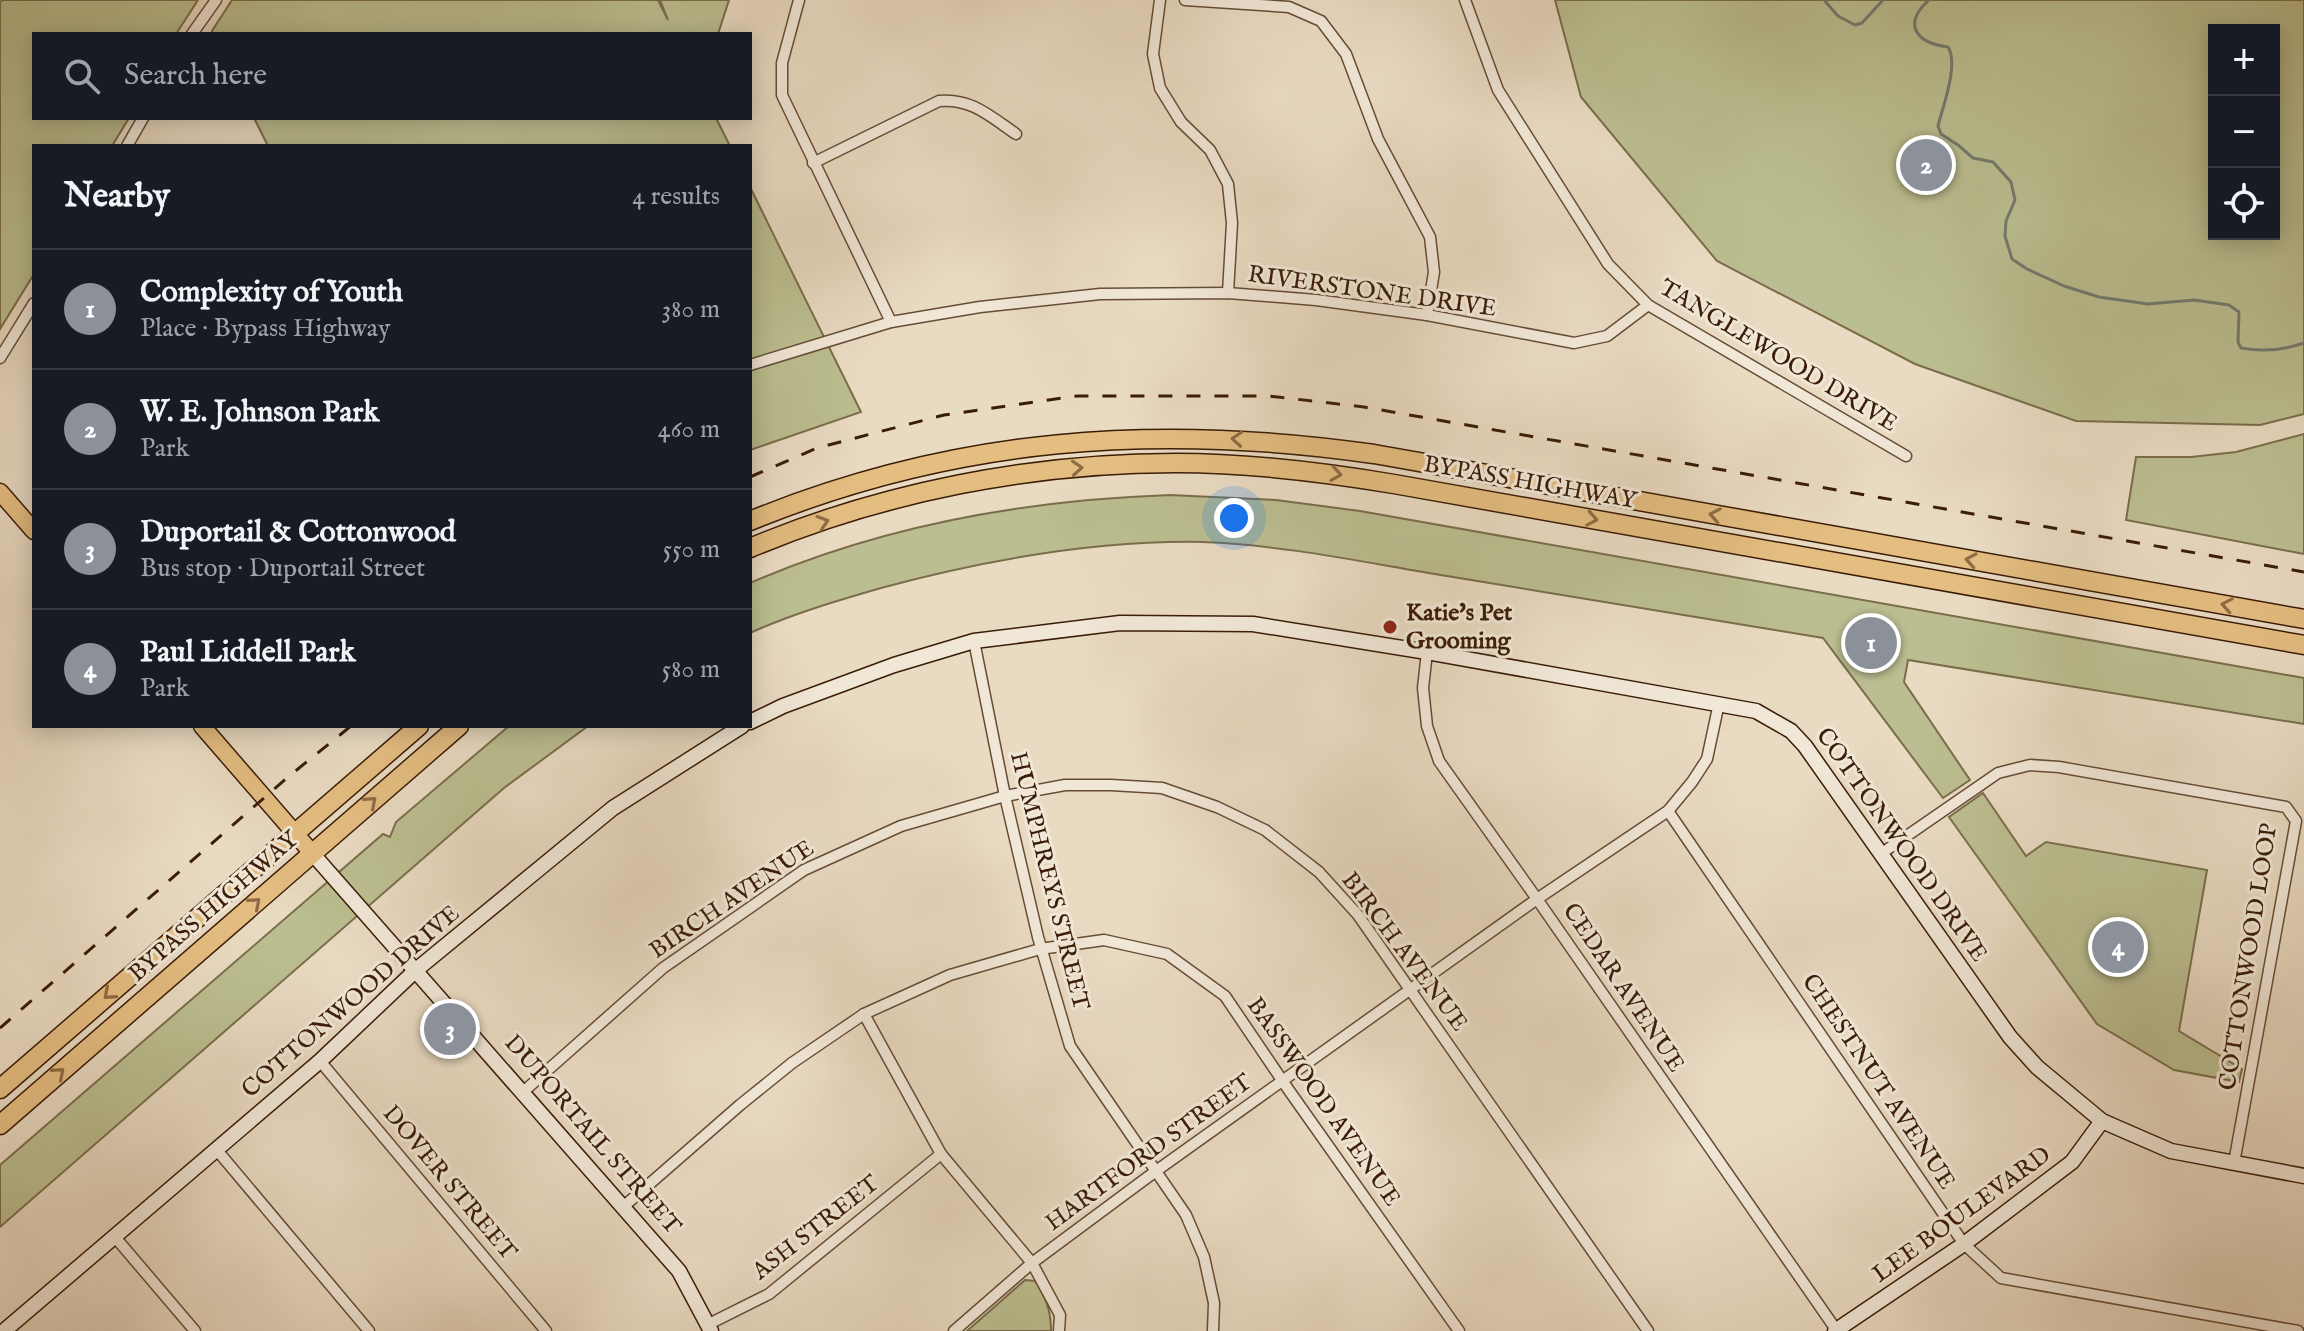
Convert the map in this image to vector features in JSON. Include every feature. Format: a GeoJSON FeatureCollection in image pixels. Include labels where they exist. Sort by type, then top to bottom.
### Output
{"type":"FeatureCollection","features":[{"type":"Feature","properties":{"kind":"highway","name":"BYPASS HIGHWAY"},"geometry":{"type":"LineString","coordinates":[[752,520],[821,493],[895,472],[1029,446],[1096,439],[1230,438],[1306,444],[1374,454],[2304,619]]}},
{"type":"Feature","properties":{"kind":"highway","name":"BYPASS HIGHWAY"},"geometry":{"type":"LineString","coordinates":[[752,547],[889,501],[980,481],[1110,465],[1176,463],[1257,466],[1394,484],[2304,645]]}},
{"type":"Feature","properties":{"kind":"highway","name":"BYPASS HIGHWAY"},"geometry":{"type":"LineString","coordinates":[[0,1089],[417,728]]}},
{"type":"Feature","properties":{"kind":"highway","name":"BYPASS HIGHWAY"},"geometry":{"type":"LineString","coordinates":[[0,1125],[457,728]]}},
{"type":"Feature","properties":{"kind":"main road"},"geometry":{"type":"LineString","coordinates":[[0,492],[32,529]]}},
{"type":"Feature","properties":{"kind":"main road","name":"DUPORTAIL STREET"},"geometry":{"type":"LineString","coordinates":[[204,728],[312,853]]}},
{"type":"Feature","properties":{"kind":"street"},"geometry":{"type":"LineString","coordinates":[[193,32],[216,0]]}},
{"type":"Feature","properties":{"kind":"street"},"geometry":{"type":"LineString","coordinates":[[799,0],[782,63],[782,95],[891,322]]}},
{"type":"Feature","properties":{"kind":"street"},"geometry":{"type":"LineString","coordinates":[[1160,0],[1153,54],[1160,88],[1181,122],[1210,150],[1228,184],[1232,223],[1228,293]]}},
{"type":"Feature","properties":{"kind":"street"},"geometry":{"type":"LineString","coordinates":[[1185,0],[1289,7],[1321,21],[1346,54],[1378,139],[1430,237],[1434,272],[1427,315]]}},
{"type":"Feature","properties":{"kind":"street","name":"TANGLEWOOD DRIVE"},"geometry":{"type":"LineString","coordinates":[[1465,0],[1498,90],[1608,264],[1648,305],[1906,456]]}},
{"type":"Feature","properties":{"kind":"street"},"geometry":{"type":"LineString","coordinates":[[813,163],[939,101],[966,102],[1016,134]]}},
{"type":"Feature","properties":{"kind":"street"},"geometry":{"type":"LineString","coordinates":[[128,144],[142,120]]}},
{"type":"Feature","properties":{"kind":"street","name":"RIVERSTONE DRIVE"},"geometry":{"type":"LineString","coordinates":[[752,364],[891,322],[980,307],[1100,294],[1228,293],[1316,300],[1427,315],[1574,343],[1607,336],[1648,305]]}},
{"type":"Feature","properties":{"kind":"street"},"geometry":{"type":"LineString","coordinates":[[0,358],[32,306]]}},
{"type":"Feature","properties":{"kind":"street","name":"COTTONWOOD DRIVE"},"geometry":{"type":"LineString","coordinates":[[752,721],[783,706],[894,665],[974,641],[1120,623],[1253,624],[1756,711],[1791,731],[1805,746],[2010,1037],[2037,1067],[2102,1121],[2171,1151],[2304,1176]]}},
{"type":"Feature","properties":{"kind":"street","name":"HUMPHREYS STREET"},"geometry":{"type":"LineString","coordinates":[[974,641],[1040,949],[1070,1046],[1186,1215],[1204,1257],[1214,1303],[1213,1331]]}},
{"type":"Feature","properties":{"kind":"street","name":"CEDAR AVENUE"},"geometry":{"type":"LineString","coordinates":[[1427,652],[1423,688],[1427,726],[1439,761],[1836,1331]]}},
{"type":"Feature","properties":{"kind":"street","name":"HARTFORD STREET"},"geometry":{"type":"LineString","coordinates":[[954,1331],[1032,1263],[1156,1171],[1537,899],[1668,811],[1707,759],[1719,703]]}},
{"type":"Feature","properties":{"kind":"street","name":"COTTONWOOD DRIVE"},"geometry":{"type":"LineString","coordinates":[[10,1329],[320,1061],[416,970],[613,808],[739,728]]}},
{"type":"Feature","properties":{"kind":"street","name":"COTTONWOOD LOOP"},"geometry":{"type":"LineString","coordinates":[[1882,853],[1998,773],[2030,765],[2059,767],[2286,807],[2296,821],[2234,1163]]}},
{"type":"Feature","properties":{"kind":"street","name":"BIRCH AVENUE"},"geometry":{"type":"LineString","coordinates":[[523,1092],[663,968],[804,870],[901,826],[1005,796],[1065,785],[1162,788],[1217,807],[1265,830],[1319,872],[1358,915],[1648,1331]]}},
{"type":"Feature","properties":{"kind":"street","name":"CHESTNUT AVENUE"},"geometry":{"type":"LineString","coordinates":[[1668,811],[1964,1244],[2001,1278],[2298,1331]]}},
{"type":"Feature","properties":{"kind":"street","name":"DUPORTAIL STREET"},"geometry":{"type":"LineString","coordinates":[[312,853],[679,1271],[710,1328]]}},
{"type":"Feature","properties":{"kind":"street","name":"BASSWOOD AVENUE"},"geometry":{"type":"LineString","coordinates":[[623,1207],[771,1080],[864,1014],[950,975],[1040,949],[1104,940],[1167,954],[1225,996],[1459,1331]]}},
{"type":"Feature","properties":{"kind":"street"},"geometry":{"type":"LineString","coordinates":[[864,1014],[941,1154],[1032,1263],[1060,1315],[1059,1331]]}},
{"type":"Feature","properties":{"kind":"street","name":"DOVER STREET"},"geometry":{"type":"LineString","coordinates":[[320,1061],[546,1331]]}},
{"type":"Feature","properties":{"kind":"street","name":"LEE BOULEVARD"},"geometry":{"type":"LineString","coordinates":[[1836,1331],[1964,1244],[2072,1162],[2102,1121]]}},
{"type":"Feature","properties":{"kind":"street"},"geometry":{"type":"LineString","coordinates":[[216,1149],[369,1331]]}},
{"type":"Feature","properties":{"kind":"street","name":"ASH STREET"},"geometry":{"type":"LineString","coordinates":[[710,1328],[769,1294],[941,1154]]}},
{"type":"Feature","properties":{"kind":"street"},"geometry":{"type":"LineString","coordinates":[[115,1237],[195,1331]]}},
{"type":"Feature","properties":{"kind":"green space"},"geometry":{"type":"Polygon","coordinates":[[[198,0],[177,32],[32,32],[32,120],[128,120],[113,144],[32,144],[32,277],[0,329],[0,2],[198,0]]]}},
{"type":"Feature","properties":{"kind":"green space"},"geometry":{"type":"Polygon","coordinates":[[[232,0],[658,0],[668,20],[660,0],[729,0],[719,32],[212,31],[232,0]]]}},
{"type":"Feature","properties":{"kind":"green space"},"geometry":{"type":"Polygon","coordinates":[[[1555,0],[2304,0],[2304,414],[2260,425],[2076,421],[1915,364],[1717,261],[1581,97],[1555,0]]]}},
{"type":"Feature","properties":{"kind":"green space"},"geometry":{"type":"Polygon","coordinates":[[[255,120],[717,120],[729,144],[267,144],[255,120]]]}},
{"type":"Feature","properties":{"kind":"green space"},"geometry":{"type":"Polygon","coordinates":[[[752,191],[861,412],[752,449],[752,191]]]}},
{"type":"Feature","properties":{"kind":"green space"},"geometry":{"type":"Polygon","coordinates":[[[2304,434],[2304,554],[2126,520],[2136,457],[2191,457],[2236,452],[2304,434]]]}},
{"type":"Feature","properties":{"kind":"green space"},"geometry":{"type":"Polygon","coordinates":[[[1170,495],[1276,500],[1360,511],[2304,678],[2304,724],[1908,660],[1904,682],[1970,780],[1943,798],[1823,638],[1326,555],[1203,542],[1081,548],[960,569],[831,603],[752,632],[752,582],[800,563],[851,545],[956,519],[1116,498],[1170,495]]]}},
{"type":"Feature","properties":{"kind":"green space"},"geometry":{"type":"Polygon","coordinates":[[[507,728],[585,728],[504,788],[0,1227],[0,1165],[383,834],[390,837],[396,822],[507,728]]]}},
{"type":"Feature","properties":{"kind":"green space"},"geometry":{"type":"Polygon","coordinates":[[[1983,793],[2026,856],[2046,842],[2207,870],[2179,1031],[2242,1069],[2239,1082],[2174,1070],[2097,1024],[1949,817],[1983,793]]]}},
{"type":"Feature","properties":{"kind":"green space"},"geometry":{"type":"Polygon","coordinates":[[[1025,1280],[1035,1281],[1042,1293],[1049,1311],[1051,1331],[967,1331],[1025,1280]]]}},
{"type":"Feature","properties":{"kind":"waterway"},"geometry":{"type":"LineString","coordinates":[[1824,0],[1838,16],[1855,25],[1862,23],[1883,0]]}},
{"type":"Feature","properties":{"kind":"waterway"},"geometry":{"type":"LineString","coordinates":[[1929,0],[1916,17],[1916,31],[1928,41],[1948,47],[1952,64],[1938,126],[1941,134],[1973,158],[1993,162],[2011,182],[2015,200],[2006,221],[2005,236],[2012,259],[2064,286],[2099,297],[2148,304],[2194,300],[2229,305],[2239,312],[2238,342],[2241,348],[2273,350],[2304,343]]}},
{"type":"Feature","properties":{"kind":"railway"},"geometry":{"type":"LineString","coordinates":[[752,476],[817,448],[944,415],[1077,396],[1269,396],[1364,407],[2304,572]]}},
{"type":"Feature","properties":{"kind":"railway"},"geometry":{"type":"LineString","coordinates":[[0,1028],[349,728]]}},
{"type":"Feature","properties":{"kind":"place","name":"W. E. Johnson Park"},"geometry":{"type":"Point","coordinates":[1926,165]}},
{"type":"Feature","properties":{"kind":"place","name":"Katie's Pet Grooming"},"geometry":{"type":"Point","coordinates":[1390,627]}},
{"type":"Feature","properties":{"kind":"place","name":"Complexity of Youth"},"geometry":{"type":"Point","coordinates":[1871,643]}},
{"type":"Feature","properties":{"kind":"place","name":"Paul Liddell Park"},"geometry":{"type":"Point","coordinates":[2118,947]}},
{"type":"Feature","properties":{"kind":"place","name":"Duportail & Cottonwood"},"geometry":{"type":"Point","coordinates":[450,1029]}}]}
